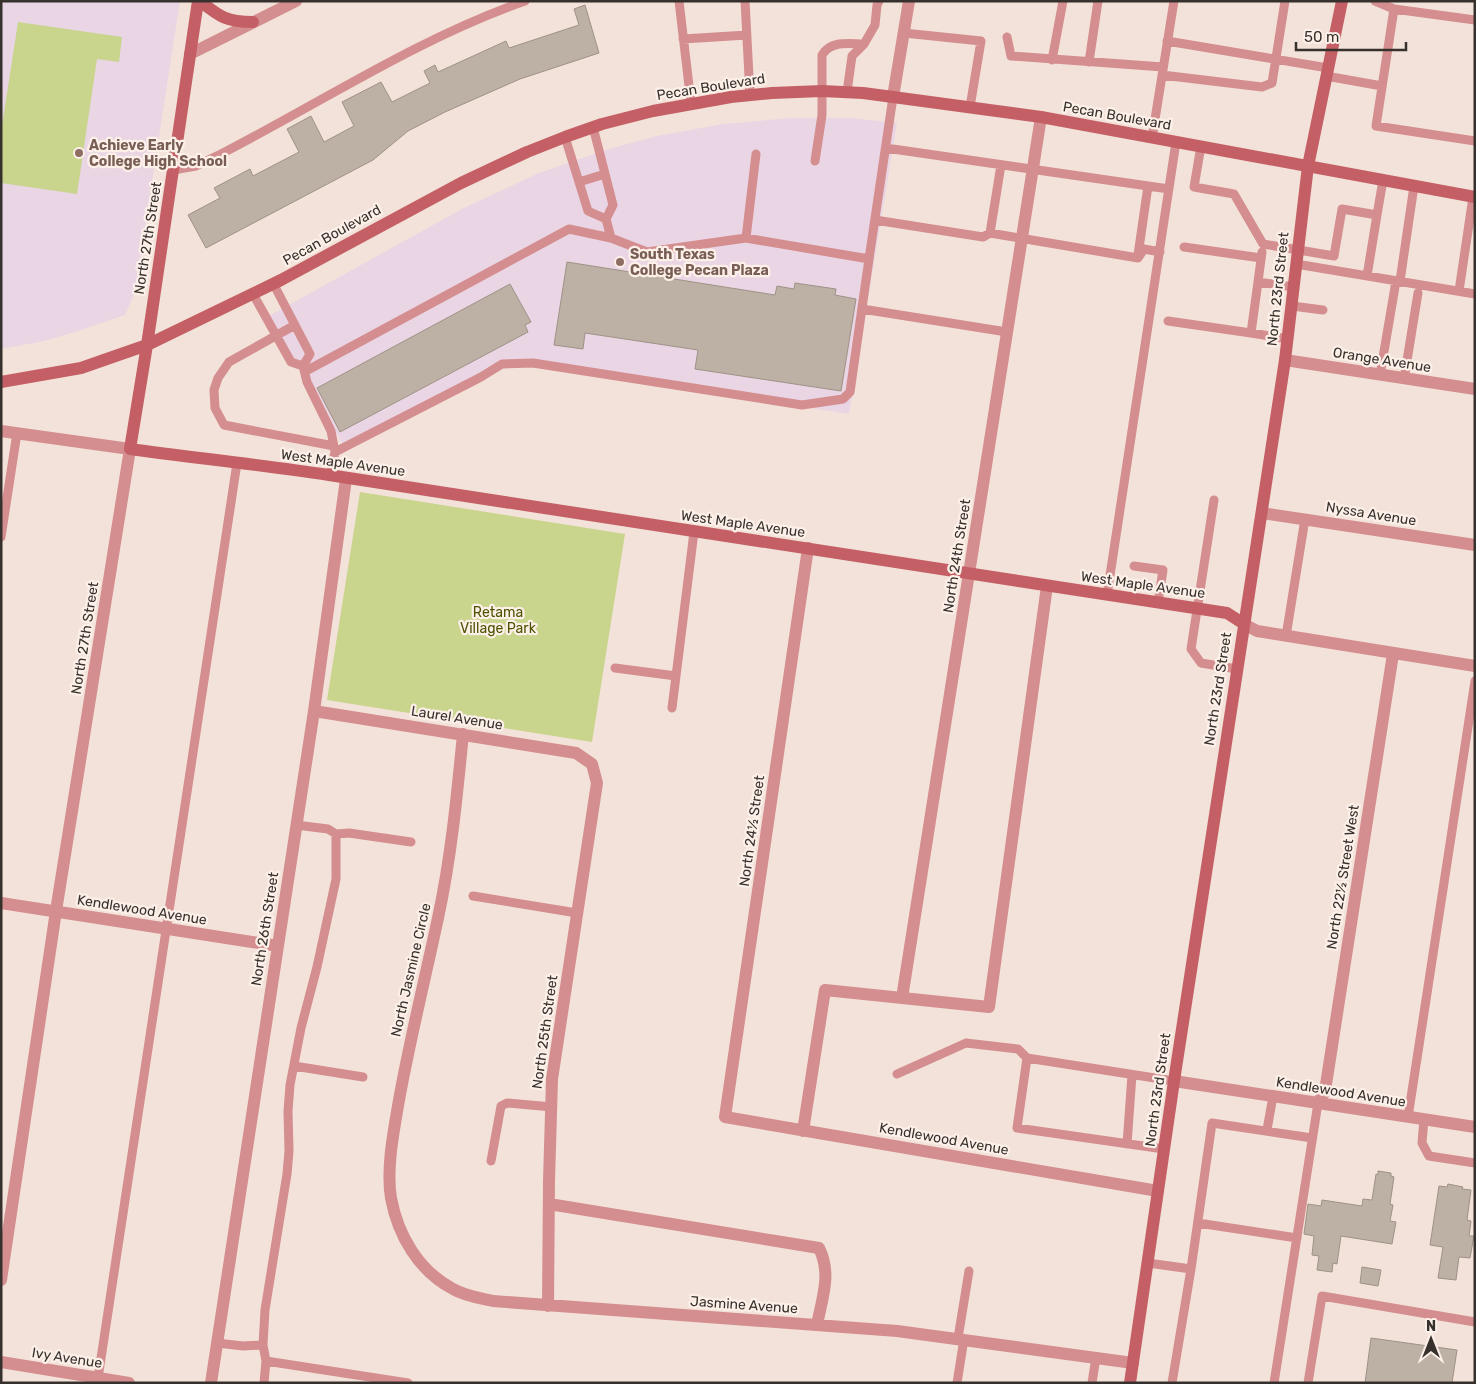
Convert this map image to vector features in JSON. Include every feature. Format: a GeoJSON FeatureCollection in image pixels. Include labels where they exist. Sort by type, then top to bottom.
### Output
{"type":"FeatureCollection","features":[{"type":"Feature","properties":{"kind":"main road"},"geometry":{"type":"LineString","coordinates":[[199,1],[227,19],[235,22],[254,22]]}},
{"type":"Feature","properties":{"kind":"main road","name":"North 27th Street"},"geometry":{"type":"LineString","coordinates":[[130,449],[199,1]]}},
{"type":"Feature","properties":{"kind":"main road","name":"North 23rd Street"},"geometry":{"type":"LineString","coordinates":[[1130,1383],[1174,1081],[1285,360],[1308,166],[1342,1]]}},
{"type":"Feature","properties":{"kind":"main road","name":"Pecan Boulevard"},"geometry":{"type":"LineString","coordinates":[[1,382],[81,368],[147,345],[253,294],[461,183],[527,152],[565,137],[593,127],[653,111],[691,103],[750,95],[822,91],[893,96],[1041,117],[1474,197]]}},
{"type":"Feature","properties":{"kind":"main road","name":"West Maple Avenue"},"geometry":{"type":"LineString","coordinates":[[130,449],[330,476],[808,548],[969,575],[1226,612],[1244,624]]}},
{"type":"Feature","properties":{"kind":"street"},"geometry":{"type":"LineString","coordinates":[[190,54],[296,1]]}},
{"type":"Feature","properties":{"kind":"street"},"geometry":{"type":"LineString","coordinates":[[893,96],[909,1]]}},
{"type":"Feature","properties":{"kind":"street","name":"North 24th Street"},"geometry":{"type":"LineString","coordinates":[[902,998],[1041,117]]}},
{"type":"Feature","properties":{"kind":"street","name":"Orange Avenue"},"geometry":{"type":"LineString","coordinates":[[1285,360],[1475,389]]}},
{"type":"Feature","properties":{"kind":"street","name":"West Maple Avenue"},"geometry":{"type":"LineString","coordinates":[[1,431],[130,449]]}},
{"type":"Feature","properties":{"kind":"street","name":"North 27th Street"},"geometry":{"type":"LineString","coordinates":[[1,1280],[56,911],[130,449]]}},
{"type":"Feature","properties":{"kind":"street","name":"North 26th Street"},"geometry":{"type":"LineString","coordinates":[[211,1383],[314,711],[346,479]]}},
{"type":"Feature","properties":{"kind":"street","name":"Nyssa Avenue"},"geometry":{"type":"LineString","coordinates":[[1262,513],[1475,545]]}},
{"type":"Feature","properties":{"kind":"street","name":"North 24½ Street"},"geometry":{"type":"LineString","coordinates":[[725,1117],[808,548]]}},
{"type":"Feature","properties":{"kind":"street"},"geometry":{"type":"LineString","coordinates":[[803,1130],[826,990],[989,1007],[1047,586]]}},
{"type":"Feature","properties":{"kind":"street","name":"West Maple Avenue"},"geometry":{"type":"LineString","coordinates":[[1244,624],[1257,631],[1475,666]]}},
{"type":"Feature","properties":{"kind":"street","name":"North 22½ Street West"},"geometry":{"type":"LineString","coordinates":[[1318,1103],[1325,1091],[1393,654]]}},
{"type":"Feature","properties":{"kind":"street","name":"Laurel Avenue"},"geometry":{"type":"LineString","coordinates":[[314,711],[576,753],[592,764]]}},
{"type":"Feature","properties":{"kind":"street","name":"North Jasmine Circle"},"geometry":{"type":"LineString","coordinates":[[395,1212],[390,1185],[394,1129],[406,1061],[445,883],[464,734]]}},
{"type":"Feature","properties":{"kind":"street","name":"North 25th Street"},"geometry":{"type":"LineString","coordinates":[[548,1306],[552,1079],[597,783],[592,764]]}},
{"type":"Feature","properties":{"kind":"street","name":"Kendlewood Avenue"},"geometry":{"type":"LineString","coordinates":[[1,903],[278,946]]}},
{"type":"Feature","properties":{"kind":"street","name":"Kendlewood Avenue"},"geometry":{"type":"LineString","coordinates":[[1174,1081],[1475,1127]]}},
{"type":"Feature","properties":{"kind":"street","name":"Kendlewood Avenue"},"geometry":{"type":"LineString","coordinates":[[725,1117],[1158,1191]]}},
{"type":"Feature","properties":{"kind":"street"},"geometry":{"type":"LineString","coordinates":[[549,1204],[819,1248],[826,1261],[827,1276],[817,1325]]}},
{"type":"Feature","properties":{"kind":"street","name":"Jasmine Avenue"},"geometry":{"type":"LineString","coordinates":[[395,1212],[409,1248],[422,1264],[453,1289],[472,1297],[493,1301],[548,1306],[896,1331],[1133,1363]]}},
{"type":"Feature","properties":{"kind":"street","name":"Ivy Avenue"},"geometry":{"type":"LineString","coordinates":[[1,1362],[129,1383]]}},
{"type":"Feature","properties":{"kind":"lane"},"geometry":{"type":"LineString","coordinates":[[173,170],[196,166],[222,154],[410,50],[492,13],[524,1]]}},
{"type":"Feature","properties":{"kind":"lane"},"geometry":{"type":"LineString","coordinates":[[679,1],[691,103]]}},
{"type":"Feature","properties":{"kind":"lane"},"geometry":{"type":"LineString","coordinates":[[745,1],[750,95]]}},
{"type":"Feature","properties":{"kind":"lane"},"geometry":{"type":"LineString","coordinates":[[847,92],[852,56],[864,44],[875,25],[878,1]]}},
{"type":"Feature","properties":{"kind":"lane"},"geometry":{"type":"LineString","coordinates":[[1052,60],[1063,1]]}},
{"type":"Feature","properties":{"kind":"lane"},"geometry":{"type":"LineString","coordinates":[[1089,62],[1098,1]]}},
{"type":"Feature","properties":{"kind":"lane"},"geometry":{"type":"LineString","coordinates":[[1152,138],[1174,1]]}},
{"type":"Feature","properties":{"kind":"lane"},"geometry":{"type":"LineString","coordinates":[[1276,58],[1273,44],[1280,1]]}},
{"type":"Feature","properties":{"kind":"lane"},"geometry":{"type":"LineString","coordinates":[[1007,37],[1011,56],[1089,62],[1163,71],[1262,87],[1272,83],[1286,1]]}},
{"type":"Feature","properties":{"kind":"lane"},"geometry":{"type":"LineString","coordinates":[[1375,1],[1394,9],[1475,20]]}},
{"type":"Feature","properties":{"kind":"lane"},"geometry":{"type":"LineString","coordinates":[[1394,9],[1376,126],[1475,141]]}},
{"type":"Feature","properties":{"kind":"lane"},"geometry":{"type":"LineString","coordinates":[[904,33],[981,41],[970,107]]}},
{"type":"Feature","properties":{"kind":"lane"},"geometry":{"type":"LineString","coordinates":[[683,38],[747,35]]}},
{"type":"Feature","properties":{"kind":"lane"},"geometry":{"type":"LineString","coordinates":[[1167,41],[1276,58],[1382,86]]}},
{"type":"Feature","properties":{"kind":"lane"},"geometry":{"type":"LineString","coordinates":[[815,161],[822,115],[822,55],[826,49],[837,44],[864,44]]}},
{"type":"Feature","properties":{"kind":"lane"},"geometry":{"type":"LineString","coordinates":[[294,325],[228,362],[218,378],[214,390],[215,408],[224,425],[335,449],[502,364],[532,363],[802,405],[843,399],[850,392],[893,96]]}},
{"type":"Feature","properties":{"kind":"lane"},"geometry":{"type":"LineString","coordinates":[[593,127],[613,205],[606,219],[611,238]]}},
{"type":"Feature","properties":{"kind":"lane"},"geometry":{"type":"LineString","coordinates":[[565,137],[588,211],[606,219]]}},
{"type":"Feature","properties":{"kind":"lane"},"geometry":{"type":"LineString","coordinates":[[1107,595],[1176,142]]}},
{"type":"Feature","properties":{"kind":"lane"},"geometry":{"type":"LineString","coordinates":[[1201,146],[1194,186],[1234,194],[1263,244],[1251,333]]}},
{"type":"Feature","properties":{"kind":"lane"},"geometry":{"type":"LineString","coordinates":[[886,148],[1169,190]]}},
{"type":"Feature","properties":{"kind":"lane"},"geometry":{"type":"LineString","coordinates":[[746,238],[756,154]]}},
{"type":"Feature","properties":{"kind":"lane"},"geometry":{"type":"LineString","coordinates":[[990,233],[1001,165]]}},
{"type":"Feature","properties":{"kind":"lane"},"geometry":{"type":"LineString","coordinates":[[579,182],[605,174]]}},
{"type":"Feature","properties":{"kind":"lane"},"geometry":{"type":"LineString","coordinates":[[1367,276],[1383,180]]}},
{"type":"Feature","properties":{"kind":"lane"},"geometry":{"type":"LineString","coordinates":[[1138,258],[1148,186]]}},
{"type":"Feature","properties":{"kind":"lane"},"geometry":{"type":"LineString","coordinates":[[1380,375],[1414,186]]}},
{"type":"Feature","properties":{"kind":"lane"},"geometry":{"type":"LineString","coordinates":[[1460,291],[1474,197]]}},
{"type":"Feature","properties":{"kind":"lane"},"geometry":{"type":"LineString","coordinates":[[1332,270],[1342,209],[1376,215]]}},
{"type":"Feature","properties":{"kind":"lane"},"geometry":{"type":"LineString","coordinates":[[875,220],[982,237],[990,233],[1138,258]]}},
{"type":"Feature","properties":{"kind":"lane"},"geometry":{"type":"LineString","coordinates":[[305,369],[569,229],[611,238],[647,252],[746,238],[869,259]]}},
{"type":"Feature","properties":{"kind":"lane"},"geometry":{"type":"LineString","coordinates":[[1263,244],[1334,256]]}},
{"type":"Feature","properties":{"kind":"lane"},"geometry":{"type":"LineString","coordinates":[[1184,247],[1261,258]]}},
{"type":"Feature","properties":{"kind":"lane"},"geometry":{"type":"LineString","coordinates":[[1138,258],[1144,249],[1160,252]]}},
{"type":"Feature","properties":{"kind":"lane"},"geometry":{"type":"LineString","coordinates":[[1296,264],[1475,294]]}},
{"type":"Feature","properties":{"kind":"lane"},"geometry":{"type":"LineString","coordinates":[[1258,282],[1294,287]]}},
{"type":"Feature","properties":{"kind":"lane"},"geometry":{"type":"LineString","coordinates":[[273,283],[310,354],[305,369],[307,382],[331,431],[335,449],[330,476]]}},
{"type":"Feature","properties":{"kind":"lane"},"geometry":{"type":"LineString","coordinates":[[1404,378],[1418,293]]}},
{"type":"Feature","properties":{"kind":"lane"},"geometry":{"type":"LineString","coordinates":[[253,294],[291,362],[305,369]]}},
{"type":"Feature","properties":{"kind":"lane"},"geometry":{"type":"LineString","coordinates":[[1292,306],[1323,310]]}},
{"type":"Feature","properties":{"kind":"lane"},"geometry":{"type":"LineString","coordinates":[[862,308],[1007,332]]}},
{"type":"Feature","properties":{"kind":"lane"},"geometry":{"type":"LineString","coordinates":[[1168,321],[1288,339]]}},
{"type":"Feature","properties":{"kind":"lane"},"geometry":{"type":"LineString","coordinates":[[1,537],[17,433]]}},
{"type":"Feature","properties":{"kind":"lane"},"geometry":{"type":"LineString","coordinates":[[98,1378],[237,463]]}},
{"type":"Feature","properties":{"kind":"lane"},"geometry":{"type":"LineString","coordinates":[[1214,500],[1191,649],[1201,663],[1237,669]]}},
{"type":"Feature","properties":{"kind":"lane"},"geometry":{"type":"LineString","coordinates":[[1286,636],[1305,519]]}},
{"type":"Feature","properties":{"kind":"lane"},"geometry":{"type":"LineString","coordinates":[[672,708],[694,532]]}},
{"type":"Feature","properties":{"kind":"lane"},"geometry":{"type":"LineString","coordinates":[[1134,566],[1163,570],[1158,602]]}},
{"type":"Feature","properties":{"kind":"lane"},"geometry":{"type":"LineString","coordinates":[[615,668],[676,676]]}},
{"type":"Feature","properties":{"kind":"lane"},"geometry":{"type":"LineString","coordinates":[[1408,1117],[1475,682]]}},
{"type":"Feature","properties":{"kind":"lane"},"geometry":{"type":"LineString","coordinates":[[296,825],[328,830],[336,834],[348,833],[411,842]]}},
{"type":"Feature","properties":{"kind":"lane"},"geometry":{"type":"LineString","coordinates":[[264,1383],[266,1361],[263,1345],[268,1293],[287,1174],[290,1085],[336,879],[336,834]]}},
{"type":"Feature","properties":{"kind":"lane"},"geometry":{"type":"LineString","coordinates":[[473,896],[577,913]]}},
{"type":"Feature","properties":{"kind":"lane"},"geometry":{"type":"LineString","coordinates":[[897,1074],[966,1042],[1018,1049],[1027,1058],[1174,1081]]}},
{"type":"Feature","properties":{"kind":"lane"},"geometry":{"type":"LineString","coordinates":[[1027,1058],[1016,1128],[1164,1149]]}},
{"type":"Feature","properties":{"kind":"lane"},"geometry":{"type":"LineString","coordinates":[[294,1066],[363,1078]]}},
{"type":"Feature","properties":{"kind":"lane"},"geometry":{"type":"LineString","coordinates":[[1128,1144],[1132,1075]]}},
{"type":"Feature","properties":{"kind":"lane"},"geometry":{"type":"LineString","coordinates":[[1267,1130],[1273,1096]]}},
{"type":"Feature","properties":{"kind":"lane"},"geometry":{"type":"LineString","coordinates":[[491,1161],[501,1106],[506,1103],[552,1107]]}},
{"type":"Feature","properties":{"kind":"lane"},"geometry":{"type":"LineString","coordinates":[[1274,1383],[1318,1103]]}},
{"type":"Feature","properties":{"kind":"lane"},"geometry":{"type":"LineString","coordinates":[[1424,1119],[1422,1143],[1429,1156],[1475,1163]]}},
{"type":"Feature","properties":{"kind":"lane"},"geometry":{"type":"LineString","coordinates":[[1172,1383],[1192,1269],[1212,1123],[1312,1138]]}},
{"type":"Feature","properties":{"kind":"lane"},"geometry":{"type":"LineString","coordinates":[[1198,1224],[1297,1238]]}},
{"type":"Feature","properties":{"kind":"lane"},"geometry":{"type":"LineString","coordinates":[[1148,1263],[1192,1269]]}},
{"type":"Feature","properties":{"kind":"lane"},"geometry":{"type":"LineString","coordinates":[[957,1383],[969,1271]]}},
{"type":"Feature","properties":{"kind":"lane"},"geometry":{"type":"LineString","coordinates":[[1308,1383],[1322,1296],[1475,1322]]}},
{"type":"Feature","properties":{"kind":"lane"},"geometry":{"type":"LineString","coordinates":[[217,1343],[243,1346],[263,1345]]}},
{"type":"Feature","properties":{"kind":"lane"},"geometry":{"type":"LineString","coordinates":[[1092,1383],[1096,1357]]}},
{"type":"Feature","properties":{"kind":"lane"},"geometry":{"type":"LineString","coordinates":[[266,1361],[408,1383]]}},
{"type":"Feature","properties":{"kind":"shaded area","name":"Achieve Early College High School"},"geometry":{"type":"Polygon","coordinates":[[[1,1],[180,1],[135,292],[125,315],[44,341],[1,349],[1,1]]]}},
{"type":"Feature","properties":{"kind":"shaded area","name":"South Texas College Pecan Plaza"},"geometry":{"type":"Polygon","coordinates":[[[792,118],[851,118],[897,123],[849,414],[532,365],[509,365],[345,448],[269,316],[462,209],[539,173],[609,149],[657,136],[723,124],[792,118]]]}},
{"type":"Feature","properties":{"kind":"green space"},"geometry":{"type":"Polygon","coordinates":[[[18,22],[122,37],[119,62],[97,59],[77,194],[1,183],[1,132],[18,22]]]}},
{"type":"Feature","properties":{"kind":"green space","name":"Retama Village Park"},"geometry":{"type":"Polygon","coordinates":[[[360,492],[625,534],[592,742],[327,700],[360,492]]]}},
{"type":"Feature","properties":{"kind":"building"},"geometry":{"type":"Polygon","coordinates":[[[585,5],[599,53],[520,79],[445,112],[408,131],[373,160],[206,248],[188,215],[220,198],[214,188],[250,169],[253,176],[299,152],[287,129],[311,116],[324,142],[354,126],[342,102],[381,82],[392,102],[430,83],[424,71],[435,65],[438,72],[506,41],[509,48],[579,25],[574,9],[585,5]]]}},
{"type":"Feature","properties":{"kind":"building"},"geometry":{"type":"Polygon","coordinates":[[[567,262],[775,295],[777,286],[794,289],[795,283],[836,289],[835,295],[856,299],[841,391],[695,369],[698,350],[585,333],[583,349],[554,345],[567,262]]]}},
{"type":"Feature","properties":{"kind":"building"},"geometry":{"type":"Polygon","coordinates":[[[510,284],[531,322],[525,325],[528,332],[340,432],[317,388],[510,284]]]}},
{"type":"Feature","properties":{"kind":"building"},"geometry":{"type":"Polygon","coordinates":[[[1378,1171],[1391,1173],[1391,1176],[1394,1177],[1390,1204],[1393,1205],[1390,1221],[1396,1222],[1392,1244],[1341,1236],[1337,1264],[1333,1263],[1332,1272],[1317,1270],[1319,1256],[1312,1255],[1314,1236],[1304,1234],[1308,1204],[1321,1206],[1322,1200],[1362,1206],[1363,1199],[1372,1200],[1378,1171]]]}},
{"type":"Feature","properties":{"kind":"building"},"geometry":{"type":"Polygon","coordinates":[[[1448,1184],[1471,1190],[1467,1220],[1471,1221],[1469,1236],[1474,1236],[1470,1258],[1459,1257],[1456,1280],[1438,1278],[1443,1247],[1430,1245],[1439,1186],[1447,1187],[1448,1184]]]}},
{"type":"Feature","properties":{"kind":"building"},"geometry":{"type":"Polygon","coordinates":[[[1362,1267],[1381,1270],[1378,1286],[1360,1283],[1362,1267]]]}},
{"type":"Feature","properties":{"kind":"building"},"geometry":{"type":"Polygon","coordinates":[[[1371,1338],[1457,1350],[1452,1383],[1365,1383],[1371,1338]]]}},
{"type":"Feature","properties":{"kind":"place","name":"Achieve Early College High School"},"geometry":{"type":"Point","coordinates":[79,153]}},
{"type":"Feature","properties":{"kind":"place","name":"South Texas College Pecan Plaza"},"geometry":{"type":"Point","coordinates":[620,262]}}]}
